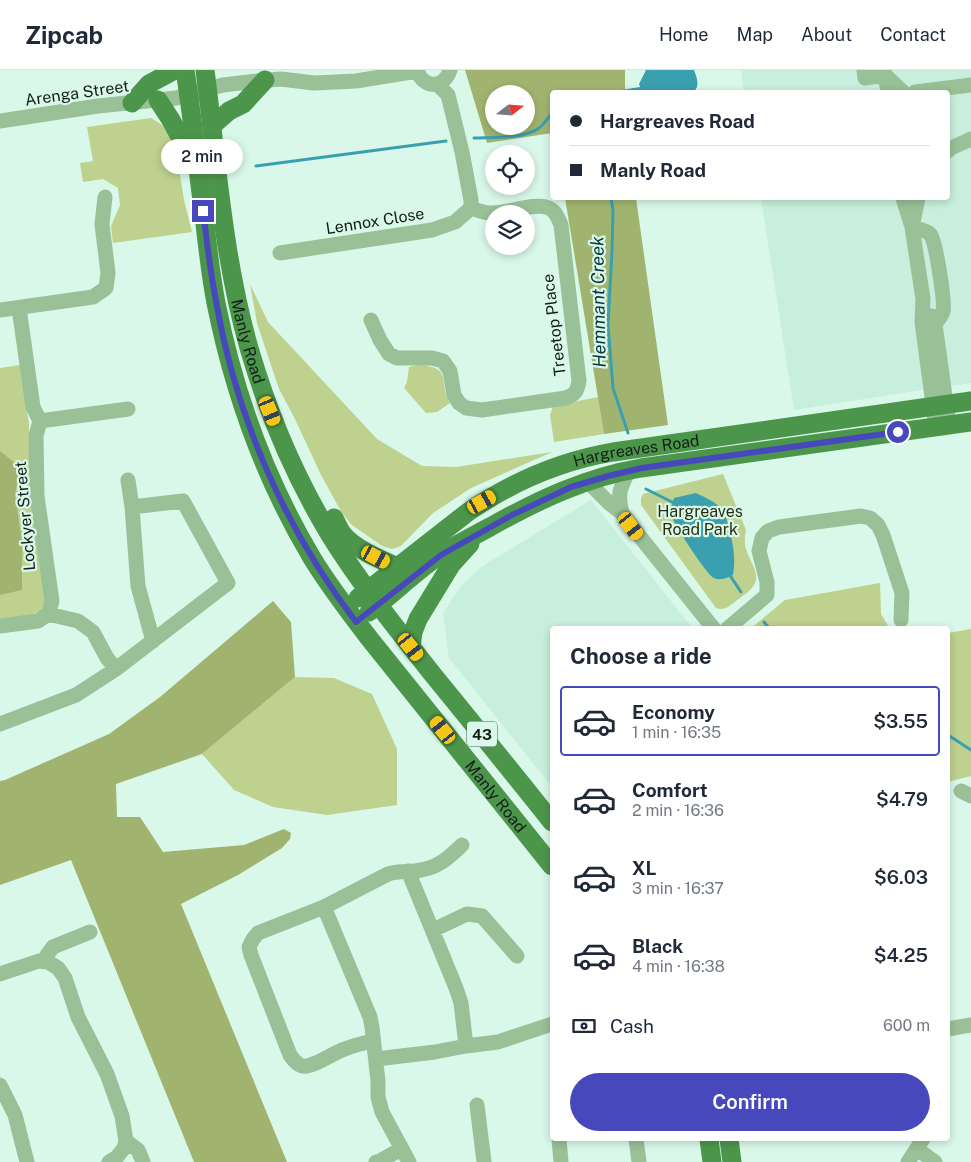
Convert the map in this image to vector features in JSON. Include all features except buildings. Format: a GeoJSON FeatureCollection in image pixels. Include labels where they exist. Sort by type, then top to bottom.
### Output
{"type":"FeatureCollection","features":[{"type":"Feature","properties":{"kind":"main road"},"geometry":{"type":"LineString","coordinates":[[132,103],[149,84],[174,70]]}},
{"type":"Feature","properties":{"kind":"main road","name":"Manly Road"},"geometry":{"type":"LineString","coordinates":[[186,70],[216,302],[236,385],[264,462],[298,533],[313,559],[351,615],[550,864]]}},
{"type":"Feature","properties":{"kind":"main road","name":"Manly Road"},"geometry":{"type":"LineString","coordinates":[[205,70],[233,282],[249,348],[280,436],[330,534],[372,598],[550,820]]}},
{"type":"Feature","properties":{"kind":"main road"},"geometry":{"type":"LineString","coordinates":[[212,126],[229,111],[243,104],[265,80]]}},
{"type":"Feature","properties":{"kind":"main road"},"geometry":{"type":"LineString","coordinates":[[158,100],[181,139],[195,149]]}},
{"type":"Feature","properties":{"kind":"main road","name":"Hargreaves Road"},"geometry":{"type":"LineString","coordinates":[[372,598],[398,567],[482,502],[522,481],[567,463],[623,450],[971,401]]}},
{"type":"Feature","properties":{"kind":"main road","name":"Hargreaves Road"},"geometry":{"type":"LineString","coordinates":[[351,615],[372,598],[481,532],[553,495],[588,482],[629,470],[971,422]]}},
{"type":"Feature","properties":{"kind":"main road"},"geometry":{"type":"LineString","coordinates":[[280,436],[297,449],[342,533],[362,549],[398,567]]}},
{"type":"Feature","properties":{"kind":"main road"},"geometry":{"type":"LineString","coordinates":[[411,647],[414,624],[451,565],[481,532]]}},
{"type":"Feature","properties":{"kind":"main road"},"geometry":{"type":"LineString","coordinates":[[709,1141],[712,1162]]}},
{"type":"Feature","properties":{"kind":"street"},"geometry":{"type":"LineString","coordinates":[[437,84],[447,77],[450,70]]}},
{"type":"Feature","properties":{"kind":"street"},"geometry":{"type":"LineString","coordinates":[[864,70],[865,78],[885,73]]}},
{"type":"Feature","properties":{"kind":"street","name":"Arenga Street"},"geometry":{"type":"LineString","coordinates":[[0,121],[98,106],[158,100],[223,85],[295,75],[314,83],[356,81],[417,71]]}},
{"type":"Feature","properties":{"kind":"street"},"geometry":{"type":"LineString","coordinates":[[417,71],[420,78],[426,82],[437,84],[448,95],[466,171],[471,208]]}},
{"type":"Feature","properties":{"kind":"street"},"geometry":{"type":"LineString","coordinates":[[885,73],[888,90]]}},
{"type":"Feature","properties":{"kind":"street"},"geometry":{"type":"LineString","coordinates":[[885,73],[901,90]]}},
{"type":"Feature","properties":{"kind":"street"},"geometry":{"type":"LineString","coordinates":[[931,90],[971,85]]}},
{"type":"Feature","properties":{"kind":"street"},"geometry":{"type":"LineString","coordinates":[[950,149],[971,139]]}},
{"type":"Feature","properties":{"kind":"street"},"geometry":{"type":"LineString","coordinates":[[0,310],[93,297],[106,288],[108,272],[102,224],[105,196]]}},
{"type":"Feature","properties":{"kind":"street"},"geometry":{"type":"LineString","coordinates":[[904,200],[912,227],[923,299],[922,322],[943,426]]}},
{"type":"Feature","properties":{"kind":"street"},"geometry":{"type":"LineString","coordinates":[[912,227],[918,200]]}},
{"type":"Feature","properties":{"kind":"street","name":"Treetop Place"},"geometry":{"type":"LineString","coordinates":[[371,320],[389,354],[397,358],[432,358],[443,361],[450,371],[454,395],[459,403],[466,408],[482,410],[566,398],[577,390],[579,381],[560,225],[556,215],[546,207],[492,213],[471,208]]}},
{"type":"Feature","properties":{"kind":"street","name":"Lennox Close"},"geometry":{"type":"LineString","coordinates":[[280,254],[432,230],[454,222],[471,208]]}},
{"type":"Feature","properties":{"kind":"street"},"geometry":{"type":"LineString","coordinates":[[912,227],[930,234],[935,245],[943,304],[942,314],[935,324]]}},
{"type":"Feature","properties":{"kind":"street"},"geometry":{"type":"LineString","coordinates":[[923,299],[935,324],[940,406]]}},
{"type":"Feature","properties":{"kind":"street","name":"Lockyer Street"},"geometry":{"type":"LineString","coordinates":[[19,308],[33,406],[40,421],[36,436],[37,496],[52,601],[48,614]]}},
{"type":"Feature","properties":{"kind":"street"},"geometry":{"type":"LineString","coordinates":[[40,421],[128,409]]}},
{"type":"Feature","properties":{"kind":"street"},"geometry":{"type":"LineString","coordinates":[[622,513],[619,492],[629,470]]}},
{"type":"Feature","properties":{"kind":"street"},"geometry":{"type":"LineString","coordinates":[[128,480],[138,586],[153,641]]}},
{"type":"Feature","properties":{"kind":"street"},"geometry":{"type":"LineString","coordinates":[[588,482],[622,513],[712,626]]}},
{"type":"Feature","properties":{"kind":"street"},"geometry":{"type":"LineString","coordinates":[[0,724],[76,695],[116,669],[228,583],[183,501],[132,507]]}},
{"type":"Feature","properties":{"kind":"street"},"geometry":{"type":"LineString","coordinates":[[730,626],[767,595],[767,582],[759,551],[762,538],[768,531],[779,527],[861,516],[870,518],[878,524],[902,593],[901,620]]}},
{"type":"Feature","properties":{"kind":"street"},"geometry":{"type":"LineString","coordinates":[[0,626],[38,621],[48,614],[78,621],[93,632],[107,658],[116,669]]}},
{"type":"Feature","properties":{"kind":"street"},"geometry":{"type":"LineString","coordinates":[[373,1041],[342,1050],[309,1066],[301,1066],[295,1062],[290,1055],[249,947],[258,933],[324,907],[396,871],[418,871],[432,868],[446,861],[462,845]]}},
{"type":"Feature","properties":{"kind":"street"},"geometry":{"type":"LineString","coordinates":[[408,871],[461,1003],[466,1046]]}},
{"type":"Feature","properties":{"kind":"street"},"geometry":{"type":"LineString","coordinates":[[324,907],[370,1017],[376,1059],[378,1097],[382,1112],[409,1162]]}},
{"type":"Feature","properties":{"kind":"street"},"geometry":{"type":"LineString","coordinates":[[433,930],[468,914],[482,916],[517,956]]}},
{"type":"Feature","properties":{"kind":"street"},"geometry":{"type":"LineString","coordinates":[[48,962],[47,955],[53,947],[90,932]]}},
{"type":"Feature","properties":{"kind":"street"},"geometry":{"type":"LineString","coordinates":[[0,974],[39,961],[48,962],[58,968],[65,978],[78,1017],[107,1074],[122,1116],[126,1141],[124,1148],[117,1158],[109,1162]]}},
{"type":"Feature","properties":{"kind":"street"},"geometry":{"type":"LineString","coordinates":[[376,1059],[498,1042],[550,1025]]}},
{"type":"Feature","properties":{"kind":"street"},"geometry":{"type":"LineString","coordinates":[[950,1029],[971,1025]]}},
{"type":"Feature","properties":{"kind":"street"},"geometry":{"type":"LineString","coordinates":[[0,1085],[14,1115],[27,1162]]}},
{"type":"Feature","properties":{"kind":"street"},"geometry":{"type":"LineString","coordinates":[[477,1105],[484,1162]]}},
{"type":"Feature","properties":{"kind":"street"},"geometry":{"type":"LineString","coordinates":[[126,1141],[138,1150],[143,1162]]}},
{"type":"Feature","properties":{"kind":"street"},"geometry":{"type":"LineString","coordinates":[[559,1141],[562,1162]]}},
{"type":"Feature","properties":{"kind":"street"},"geometry":{"type":"LineString","coordinates":[[636,1141],[639,1162]]}},
{"type":"Feature","properties":{"kind":"street"},"geometry":{"type":"LineString","coordinates":[[908,1162],[924,1153],[932,1141]]}},
{"type":"Feature","properties":{"kind":"street"},"geometry":{"type":"LineString","coordinates":[[376,1162],[401,1149]]}},
{"type":"Feature","properties":{"kind":"shaded area"},"geometry":{"type":"Polygon","coordinates":[[[741,70],[971,70],[971,383],[794,410],[761,200],[950,200],[950,90],[744,90],[741,70]]]}},
{"type":"Feature","properties":{"kind":"shaded area"},"geometry":{"type":"Polygon","coordinates":[[[591,500],[691,626],[550,626],[550,784],[449,658],[443,614],[460,587],[481,567],[591,500]]]}},
{"type":"Feature","properties":{"kind":"green space"},"geometry":{"type":"Polygon","coordinates":[[[465,70],[625,70],[625,90],[550,90],[550,133],[487,143],[465,70]]]}},
{"type":"Feature","properties":{"kind":"green space"},"geometry":{"type":"Polygon","coordinates":[[[151,118],[164,126],[173,143],[192,232],[113,243],[111,226],[120,205],[118,188],[103,179],[83,182],[80,163],[93,161],[87,127],[151,118]]]}},
{"type":"Feature","properties":{"kind":"green space"},"geometry":{"type":"Polygon","coordinates":[[[565,200],[636,200],[668,425],[604,434],[565,200]]]}},
{"type":"Feature","properties":{"kind":"green space"},"geometry":{"type":"Polygon","coordinates":[[[250,284],[268,322],[377,439],[422,466],[456,467],[552,452],[471,488],[433,513],[401,546],[392,549],[382,546],[352,525],[342,513],[321,475],[279,389],[257,323],[250,284]]]}},
{"type":"Feature","properties":{"kind":"green space"},"geometry":{"type":"Polygon","coordinates":[[[20,365],[29,424],[30,497],[45,599],[41,610],[30,616],[0,619],[0,368],[20,365]]]}},
{"type":"Feature","properties":{"kind":"green space"},"geometry":{"type":"Polygon","coordinates":[[[419,365],[437,369],[443,378],[450,403],[437,412],[426,413],[404,388],[407,382],[409,367],[419,365]]]}},
{"type":"Feature","properties":{"kind":"green space"},"geometry":{"type":"Polygon","coordinates":[[[598,397],[604,434],[554,442],[550,415],[553,406],[598,397]]]}},
{"type":"Feature","properties":{"kind":"green space"},"geometry":{"type":"Polygon","coordinates":[[[0,451],[20,467],[15,495],[22,541],[22,590],[0,595],[0,451]]]}},
{"type":"Feature","properties":{"kind":"green space","name":"Hargreaves Road Park"},"geometry":{"type":"Polygon","coordinates":[[[723,474],[746,530],[745,546],[754,567],[756,581],[750,590],[722,609],[716,608],[641,505],[641,498],[643,494],[723,474]]]}},
{"type":"Feature","properties":{"kind":"green space"},"geometry":{"type":"Polygon","coordinates":[[[880,583],[881,614],[888,626],[754,626],[785,600],[880,583]]]}},
{"type":"Feature","properties":{"kind":"green space"},"geometry":{"type":"Polygon","coordinates":[[[273,601],[291,622],[295,677],[202,754],[116,784],[117,817],[140,817],[163,852],[244,845],[284,829],[291,833],[290,839],[282,848],[238,875],[181,904],[287,1162],[194,1162],[71,860],[0,885],[0,781],[109,734],[160,697],[273,601]]]}},
{"type":"Feature","properties":{"kind":"green space"},"geometry":{"type":"Polygon","coordinates":[[[971,629],[971,776],[950,781],[950,633],[971,629]]]}},
{"type":"Feature","properties":{"kind":"green space"},"geometry":{"type":"Polygon","coordinates":[[[295,677],[334,678],[372,694],[397,749],[397,805],[327,815],[273,807],[234,790],[202,754],[295,677]]]}},
{"type":"Feature","properties":{"kind":"water"},"geometry":{"type":"Polygon","coordinates":[[[646,70],[694,70],[697,79],[695,90],[641,90],[639,84],[646,70]]]}},
{"type":"Feature","properties":{"kind":"water"},"geometry":{"type":"Polygon","coordinates":[[[696,493],[716,504],[725,514],[733,544],[734,556],[733,575],[726,578],[716,579],[710,575],[672,517],[671,510],[674,498],[696,493]]]}},
{"type":"Feature","properties":{"kind":"waterway","name":"Hemmant Creek"},"geometry":{"type":"LineString","coordinates":[[630,90],[644,88]]}},
{"type":"Feature","properties":{"kind":"waterway"},"geometry":{"type":"LineString","coordinates":[[474,138],[508,137],[533,132],[550,116]]}},
{"type":"Feature","properties":{"kind":"waterway"},"geometry":{"type":"LineString","coordinates":[[256,166],[446,141]]}},
{"type":"Feature","properties":{"kind":"waterway","name":"Hemmant Creek"},"geometry":{"type":"LineString","coordinates":[[611,200],[613,211],[612,251],[608,325],[613,388],[628,433]]}},
{"type":"Feature","properties":{"kind":"waterway","name":"Hemmant Creek"},"geometry":{"type":"LineString","coordinates":[[646,489],[676,504]]}},
{"type":"Feature","properties":{"kind":"waterway","name":"Hemmant Creek"},"geometry":{"type":"LineString","coordinates":[[729,574],[741,592]]}},
{"type":"Feature","properties":{"kind":"waterway","name":"Hemmant Creek"},"geometry":{"type":"LineString","coordinates":[[764,622],[767,626]]}},
{"type":"Feature","properties":{"kind":"waterway","name":"Hemmant Creek"},"geometry":{"type":"LineString","coordinates":[[950,736],[971,750]]}},
{"type":"Feature","properties":{"kind":"route"},"geometry":{"type":"LineString","coordinates":[[203,211],[216,302],[232,371],[248,421],[264,462],[298,533],[336,595],[356,622],[441,555],[512,515],[571,487],[629,470],[898,432]]}}]}
